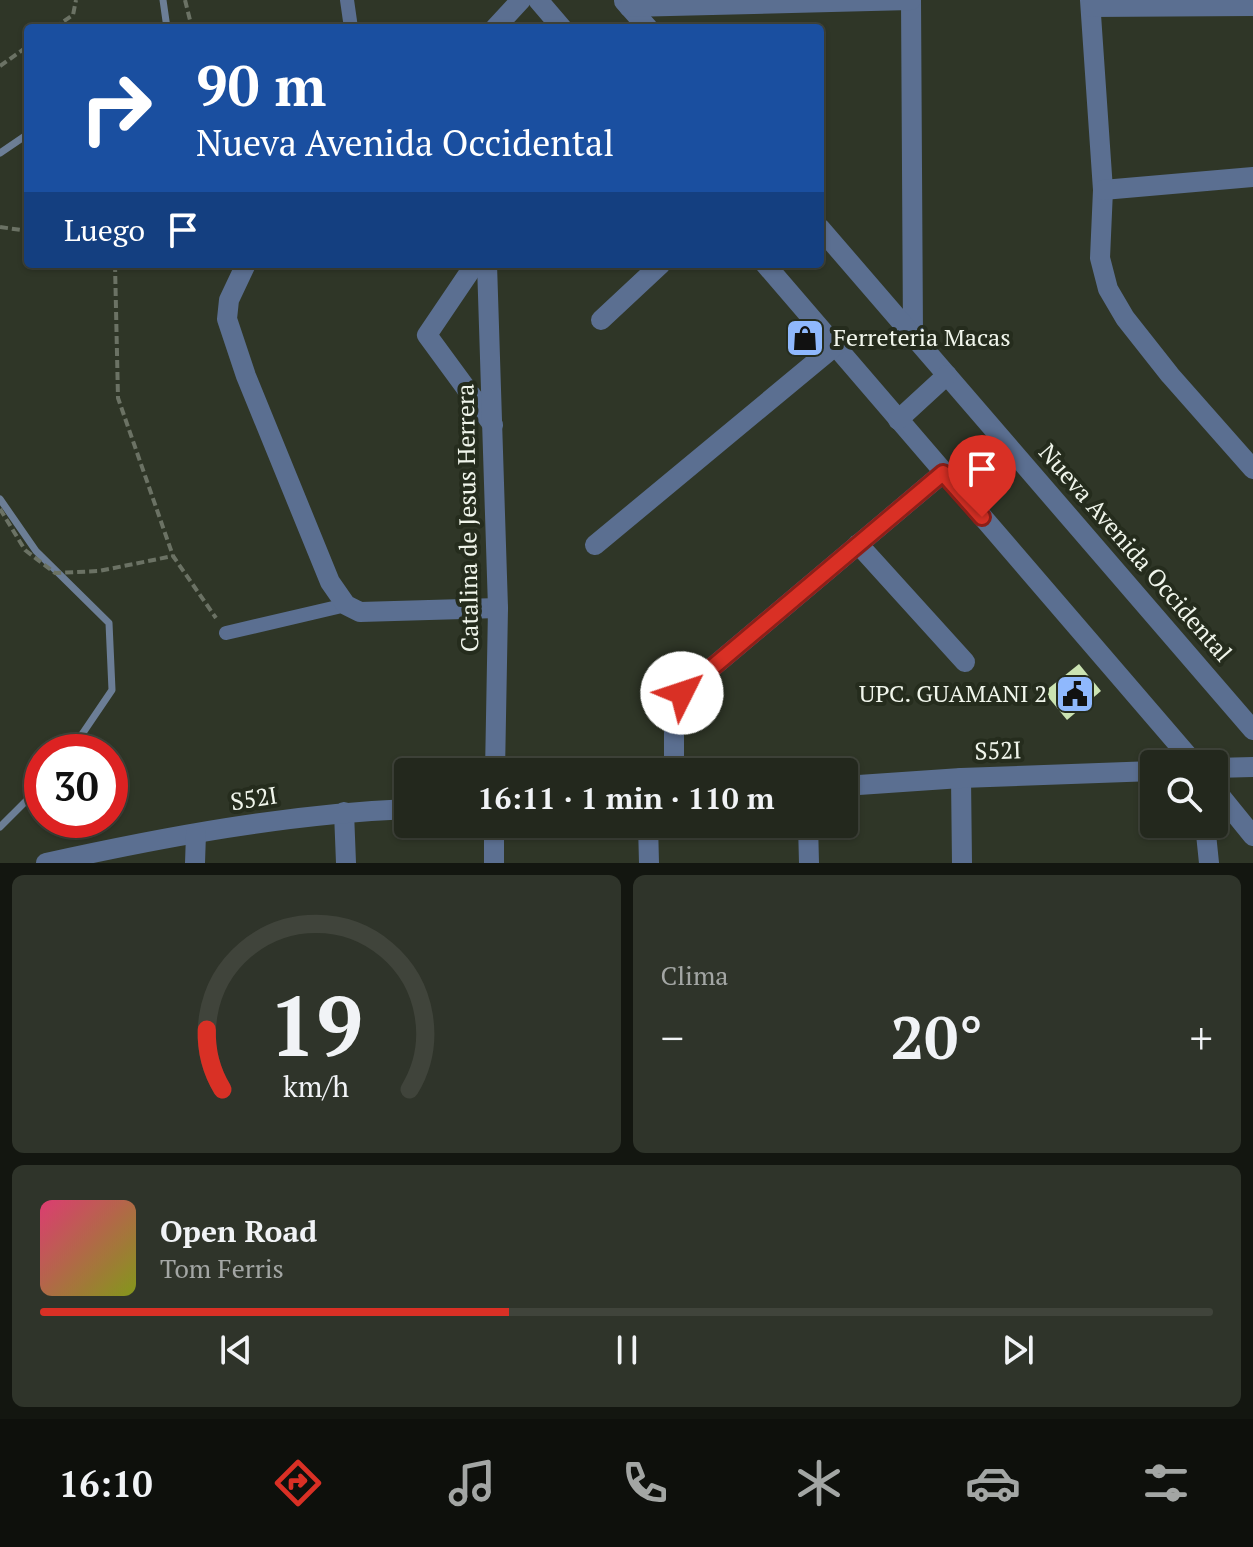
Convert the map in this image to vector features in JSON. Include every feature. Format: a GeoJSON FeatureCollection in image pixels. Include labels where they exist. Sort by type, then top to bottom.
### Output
{"type":"FeatureCollection","features":[{"type":"Feature","properties":{"kind":"street"},"geometry":{"type":"LineString","coordinates":[[499,24],[521,0]]}},
{"type":"Feature","properties":{"kind":"street"},"geometry":{"type":"LineString","coordinates":[[538,0],[559,24]]}},
{"type":"Feature","properties":{"kind":"street"},"geometry":{"type":"LineString","coordinates":[[626,3],[911,0],[913,336]]}},
{"type":"Feature","properties":{"kind":"street"},"geometry":{"type":"LineString","coordinates":[[626,3],[644,24]]}},
{"type":"Feature","properties":{"kind":"street"},"geometry":{"type":"LineString","coordinates":[[1253,6],[1091,3],[1103,190],[1100,258],[1108,289],[1125,318],[1170,375],[1253,469]]}},
{"type":"Feature","properties":{"kind":"street"},"geometry":{"type":"LineString","coordinates":[[1103,190],[1253,177]]}},
{"type":"Feature","properties":{"kind":"street","name":"Nueva Avenida Occidental"},"geometry":{"type":"LineString","coordinates":[[824,233],[1253,730]]}},
{"type":"Feature","properties":{"kind":"street"},"geometry":{"type":"LineString","coordinates":[[244,268],[229,300],[227,319],[246,376],[337,594],[346,605],[360,612],[498,608]]}},
{"type":"Feature","properties":{"kind":"street"},"geometry":{"type":"LineString","coordinates":[[472,268],[427,335],[493,425]]}},
{"type":"Feature","properties":{"kind":"street","name":"Catalina de Jesus Herrera"},"geometry":{"type":"LineString","coordinates":[[487,268],[498,608],[495,758]]}},
{"type":"Feature","properties":{"kind":"street"},"geometry":{"type":"LineString","coordinates":[[601,320],[657,268]]}},
{"type":"Feature","properties":{"kind":"street"},"geometry":{"type":"LineString","coordinates":[[768,268],[1183,750]]}},
{"type":"Feature","properties":{"kind":"street"},"geometry":{"type":"LineString","coordinates":[[595,545],[835,346]]}},
{"type":"Feature","properties":{"kind":"street"},"geometry":{"type":"LineString","coordinates":[[898,420],[947,375]]}},
{"type":"Feature","properties":{"kind":"street"},"geometry":{"type":"LineString","coordinates":[[674,758],[674,706],[682,693],[943,473]]}},
{"type":"Feature","properties":{"kind":"street"},"geometry":{"type":"LineString","coordinates":[[858,544],[965,662]]}},
{"type":"Feature","properties":{"kind":"street"},"geometry":{"type":"LineString","coordinates":[[1228,768],[1253,767]]}},
{"type":"Feature","properties":{"kind":"street","name":"S52I"},"geometry":{"type":"LineString","coordinates":[[858,785],[1140,772]]}},
{"type":"Feature","properties":{"kind":"street"},"geometry":{"type":"LineString","coordinates":[[961,778],[962,863]]}},
{"type":"Feature","properties":{"kind":"street"},"geometry":{"type":"LineString","coordinates":[[1228,805],[1253,836]]}},
{"type":"Feature","properties":{"kind":"street","name":"S52I"},"geometry":{"type":"LineString","coordinates":[[46,863],[196,834],[344,812],[394,810]]}},
{"type":"Feature","properties":{"kind":"street"},"geometry":{"type":"LineString","coordinates":[[344,812],[346,863]]}},
{"type":"Feature","properties":{"kind":"street"},"geometry":{"type":"LineString","coordinates":[[195,863],[196,834]]}},
{"type":"Feature","properties":{"kind":"street"},"geometry":{"type":"LineString","coordinates":[[494,838],[494,863]]}},
{"type":"Feature","properties":{"kind":"street"},"geometry":{"type":"LineString","coordinates":[[648,838],[649,863]]}},
{"type":"Feature","properties":{"kind":"street"},"geometry":{"type":"LineString","coordinates":[[808,838],[809,863]]}},
{"type":"Feature","properties":{"kind":"street"},"geometry":{"type":"LineString","coordinates":[[1206,838],[1209,863]]}},
{"type":"Feature","properties":{"kind":"lane"},"geometry":{"type":"LineString","coordinates":[[347,0],[350,24]]}},
{"type":"Feature","properties":{"kind":"lane"},"geometry":{"type":"LineString","coordinates":[[226,633],[346,605]]}},
{"type":"Feature","properties":{"kind":"path"},"geometry":{"type":"LineString","coordinates":[[60,24],[73,15],[76,0]]}},
{"type":"Feature","properties":{"kind":"path"},"geometry":{"type":"LineString","coordinates":[[185,0],[191,24]]}},
{"type":"Feature","properties":{"kind":"path"},"geometry":{"type":"LineString","coordinates":[[0,66],[24,49]]}},
{"type":"Feature","properties":{"kind":"path"},"geometry":{"type":"LineString","coordinates":[[0,227],[24,230]]}},
{"type":"Feature","properties":{"kind":"path"},"geometry":{"type":"LineString","coordinates":[[115,268],[118,398],[173,556],[226,633]]}},
{"type":"Feature","properties":{"kind":"path"},"geometry":{"type":"LineString","coordinates":[[0,509],[25,550],[55,573],[99,571],[173,556]]}},
{"type":"Feature","properties":{"kind":"building"},"geometry":{"type":"Polygon","coordinates":[[[1079,664],[1101,691],[1067,720],[1044,692],[1079,664]]]}},
{"type":"Feature","properties":{"kind":"waterway"},"geometry":{"type":"LineString","coordinates":[[163,0],[166,24]]}},
{"type":"Feature","properties":{"kind":"waterway"},"geometry":{"type":"LineString","coordinates":[[0,153],[24,137]]}},
{"type":"Feature","properties":{"kind":"waterway"},"geometry":{"type":"LineString","coordinates":[[0,499],[36,551],[109,623],[112,690],[82,734]]}},
{"type":"Feature","properties":{"kind":"waterway"},"geometry":{"type":"LineString","coordinates":[[0,827],[24,803]]}},
{"type":"Feature","properties":{"kind":"place","name":"Ferreteria Macas"},"geometry":{"type":"Point","coordinates":[805,338]}},
{"type":"Feature","properties":{"kind":"place","name":"UPC. GUAMANI 2"},"geometry":{"type":"Point","coordinates":[1075,694]}},
{"type":"Feature","properties":{"kind":"route"},"geometry":{"type":"LineString","coordinates":[[682,693],[943,473],[982,517]]}}]}
